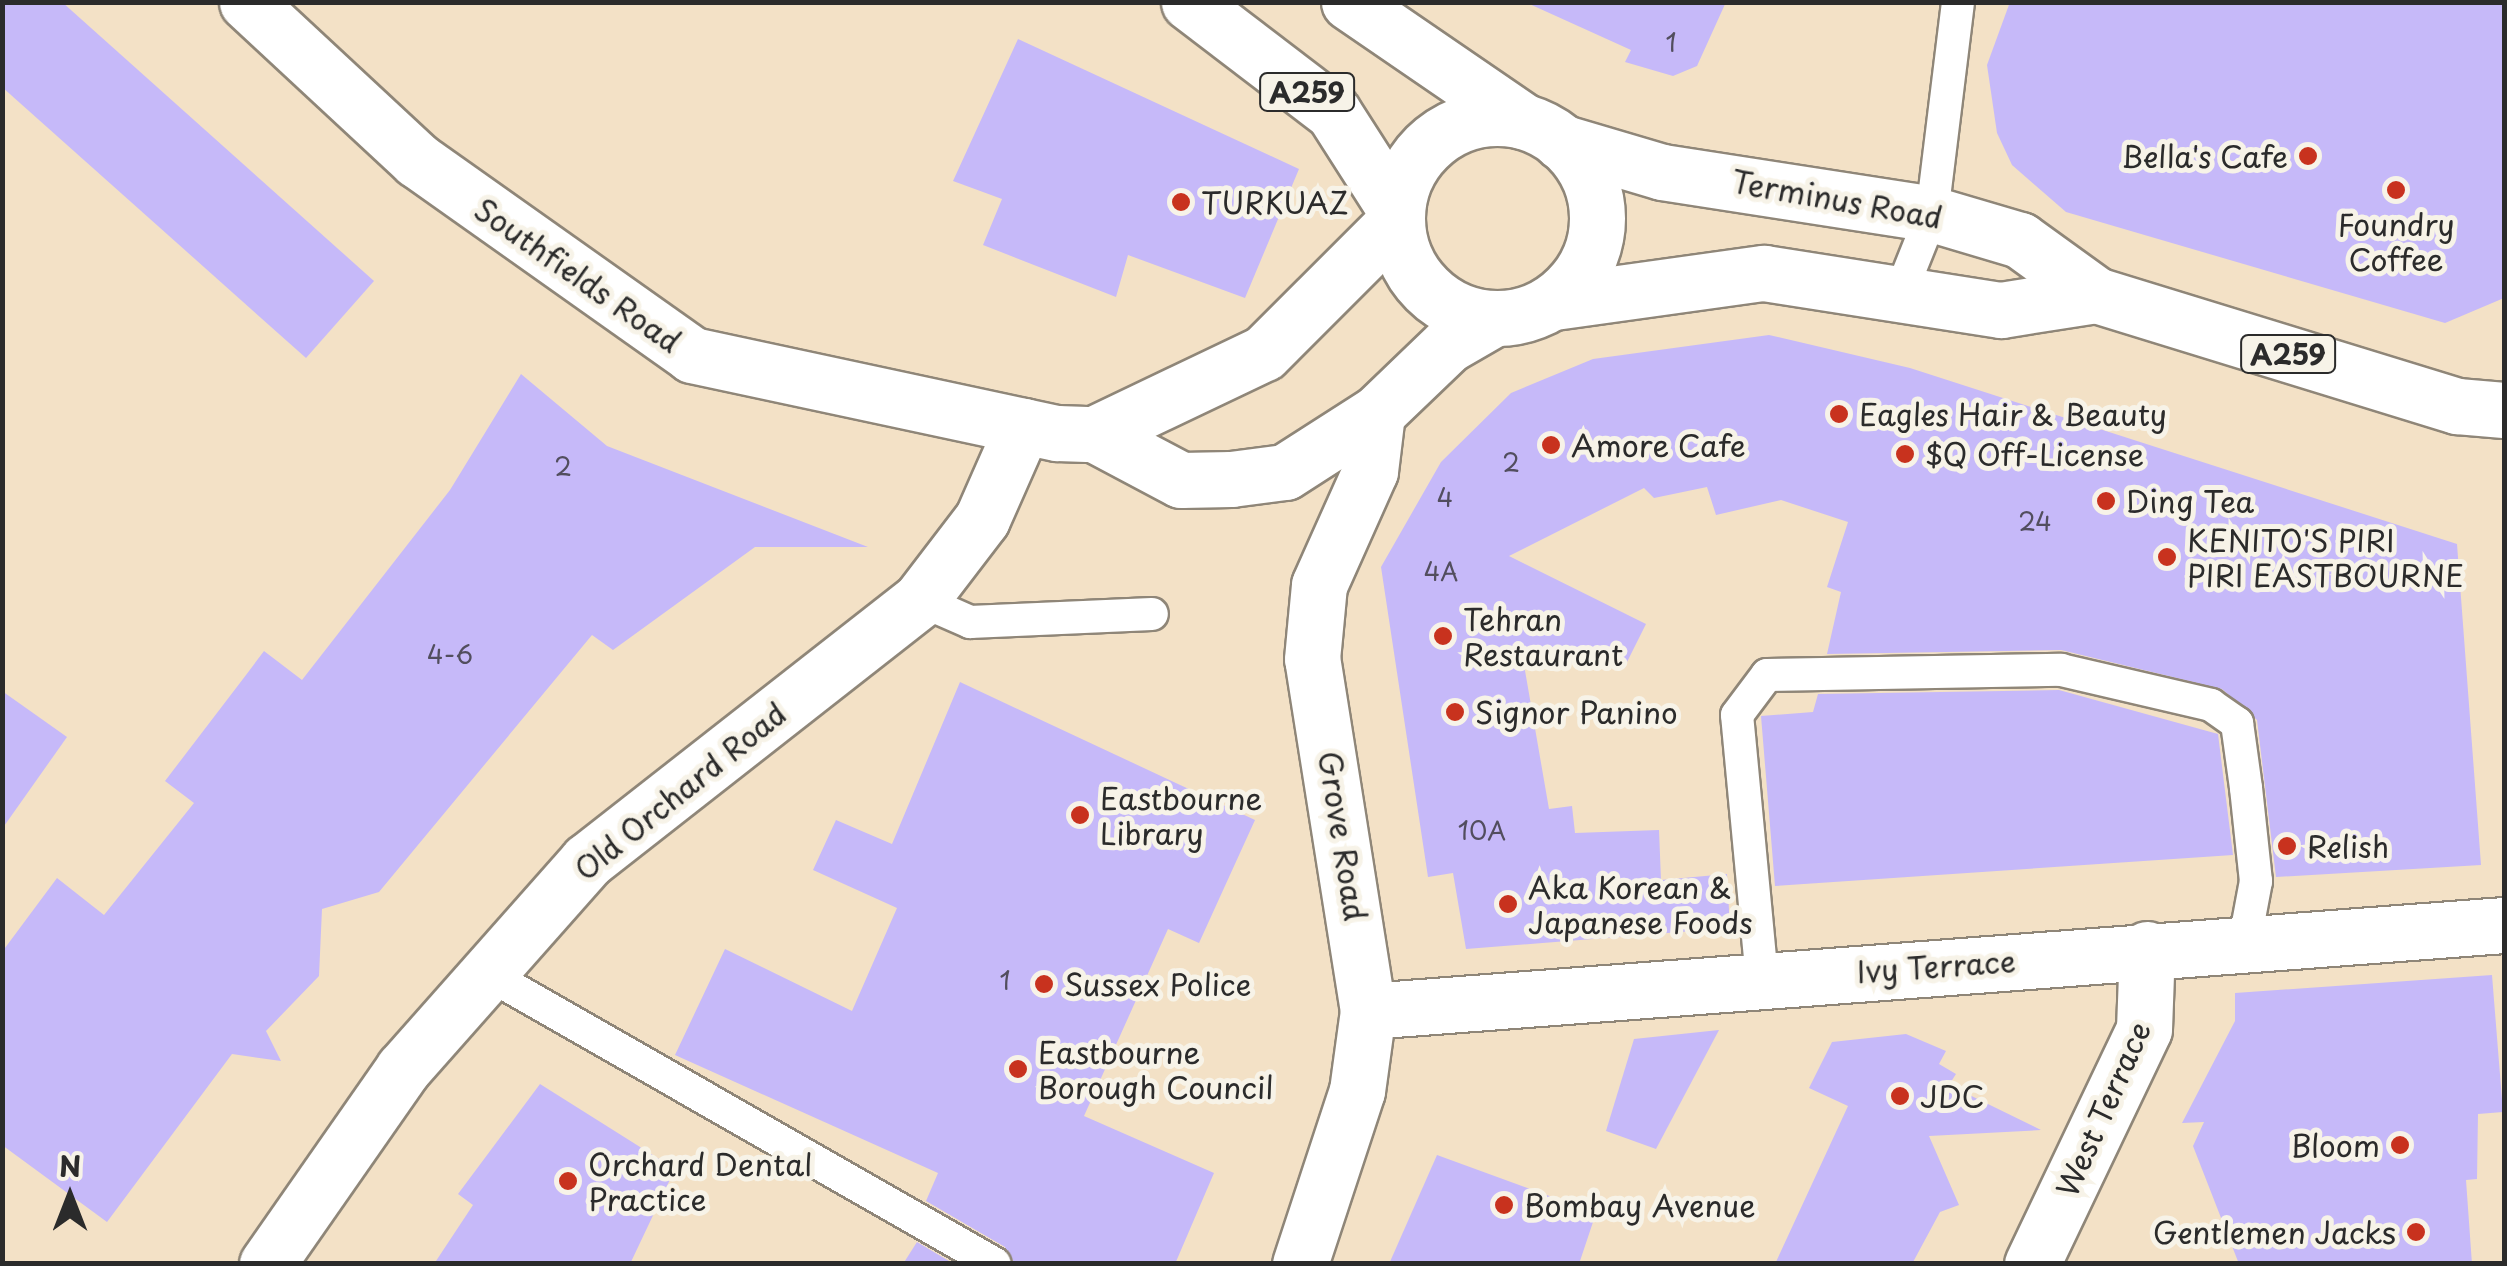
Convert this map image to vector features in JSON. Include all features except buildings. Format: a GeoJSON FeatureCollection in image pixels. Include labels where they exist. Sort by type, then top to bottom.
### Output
{"type":"FeatureCollection","features":[{"type":"Feature","properties":{"kind":"street","name":"Southfields Road"},"geometry":{"type":"LineString","coordinates":[[248,2],[417,160],[692,356],[1023,426],[1094,434],[1181,480],[1230,479],[1285,472],[1377,412],[1448,345],[1493,319]]}},
{"type":"Feature","properties":{"kind":"street","name":"A259"},"geometry":{"type":"LineString","coordinates":[[1189,2],[1334,112],[1395,215]]}},
{"type":"Feature","properties":{"kind":"street","name":"A259"},"geometry":{"type":"LineString","coordinates":[[1349,2],[1542,132]]}},
{"type":"Feature","properties":{"kind":"street"},"geometry":{"type":"LineString","coordinates":[[1094,434],[1264,353],[1395,215],[1430,143],[1459,126],[1542,132],[1594,192],[1597,223],[1584,267],[1554,302],[1493,319],[1428,293],[1407,265],[1395,215]]}},
{"type":"Feature","properties":{"kind":"street","name":"Terminus Road"},"geometry":{"type":"LineString","coordinates":[[1542,132],[1662,172],[1932,214],[2020,240],[2096,295],[2498,422]]}},
{"type":"Feature","properties":{"kind":"street","name":"Terminus Road"},"geometry":{"type":"LineString","coordinates":[[1554,302],[1764,273],[1902,289],[2000,310],[2096,295]]}},
{"type":"Feature","properties":{"kind":"street","name":"Grove Road"},"geometry":{"type":"LineString","coordinates":[[1300,1264],[1357,1091],[1368,1011],[1310,633],[1338,532],[1370,471],[1377,412]]}},
{"type":"Feature","properties":{"kind":"street","name":"Old Orchard Road"},"geometry":{"type":"LineString","coordinates":[[267,1264],[403,1070],[586,862],[920,600],[982,519],[1023,426]]}},
{"type":"Feature","properties":{"kind":"street","name":"Ivy Terrace"},"geometry":{"type":"LineString","coordinates":[[1368,1011],[2245,940],[2504,925]]}},
{"type":"Feature","properties":{"kind":"street","name":"West Terrace"},"geometry":{"type":"LineString","coordinates":[[2032,1264],[2144,1030],[2147,950]]}},
{"type":"Feature","properties":{"kind":"lane"},"geometry":{"type":"LineString","coordinates":[[1902,289],[1932,214],[1958,2]]}},
{"type":"Feature","properties":{"kind":"lane"},"geometry":{"type":"LineString","coordinates":[[920,600],[970,622],[1152,614]]}},
{"type":"Feature","properties":{"kind":"lane"},"geometry":{"type":"LineString","coordinates":[[1762,979],[1737,715],[1766,675],[2061,670],[2211,705],[2237,723],[2256,881],[2245,940]]}},
{"type":"Feature","properties":{"kind":"lane"},"geometry":{"type":"LineString","coordinates":[[486,974],[995,1264]]}},
{"type":"Feature","properties":{"kind":"place","name":"Bella's Cafe"},"geometry":{"type":"Point","coordinates":[2308,156]}},
{"type":"Feature","properties":{"kind":"place","name":"Foundry Coffee"},"geometry":{"type":"Point","coordinates":[2396,190]}},
{"type":"Feature","properties":{"kind":"place","name":"TURKUAZ"},"geometry":{"type":"Point","coordinates":[1181,202]}},
{"type":"Feature","properties":{"kind":"place","name":"Eagles Hair & Beauty"},"geometry":{"type":"Point","coordinates":[1839,414]}},
{"type":"Feature","properties":{"kind":"place","name":"Amore Cafe"},"geometry":{"type":"Point","coordinates":[1551,445]}},
{"type":"Feature","properties":{"kind":"place","name":"$Q Off-License"},"geometry":{"type":"Point","coordinates":[1905,454]}},
{"type":"Feature","properties":{"kind":"place","name":"Ding Tea"},"geometry":{"type":"Point","coordinates":[2106,501]}},
{"type":"Feature","properties":{"kind":"place","name":"KENITO'S PIRI PIRI EASTBOURNE"},"geometry":{"type":"Point","coordinates":[2167,557]}},
{"type":"Feature","properties":{"kind":"place","name":"Tehran Restaurant"},"geometry":{"type":"Point","coordinates":[1443,636]}},
{"type":"Feature","properties":{"kind":"place","name":"Signor Panino"},"geometry":{"type":"Point","coordinates":[1455,712]}},
{"type":"Feature","properties":{"kind":"place","name":"Eastbourne Library"},"geometry":{"type":"Point","coordinates":[1080,815]}},
{"type":"Feature","properties":{"kind":"place","name":"Relish"},"geometry":{"type":"Point","coordinates":[2287,846]}},
{"type":"Feature","properties":{"kind":"place","name":"Aka Korean & Japanese Foods"},"geometry":{"type":"Point","coordinates":[1508,904]}},
{"type":"Feature","properties":{"kind":"place","name":"Sussex Police"},"geometry":{"type":"Point","coordinates":[1044,984]}},
{"type":"Feature","properties":{"kind":"place","name":"Eastbourne Borough Council"},"geometry":{"type":"Point","coordinates":[1018,1069]}},
{"type":"Feature","properties":{"kind":"place","name":"JDC"},"geometry":{"type":"Point","coordinates":[1900,1096]}},
{"type":"Feature","properties":{"kind":"place","name":"Bloom"},"geometry":{"type":"Point","coordinates":[2400,1145]}},
{"type":"Feature","properties":{"kind":"place","name":"Orchard Dental Practice"},"geometry":{"type":"Point","coordinates":[568,1181]}},
{"type":"Feature","properties":{"kind":"place","name":"Bombay Avenue"},"geometry":{"type":"Point","coordinates":[1504,1205]}},
{"type":"Feature","properties":{"kind":"place","name":"Gentlemen Jacks"},"geometry":{"type":"Point","coordinates":[2416,1232]}}]}
